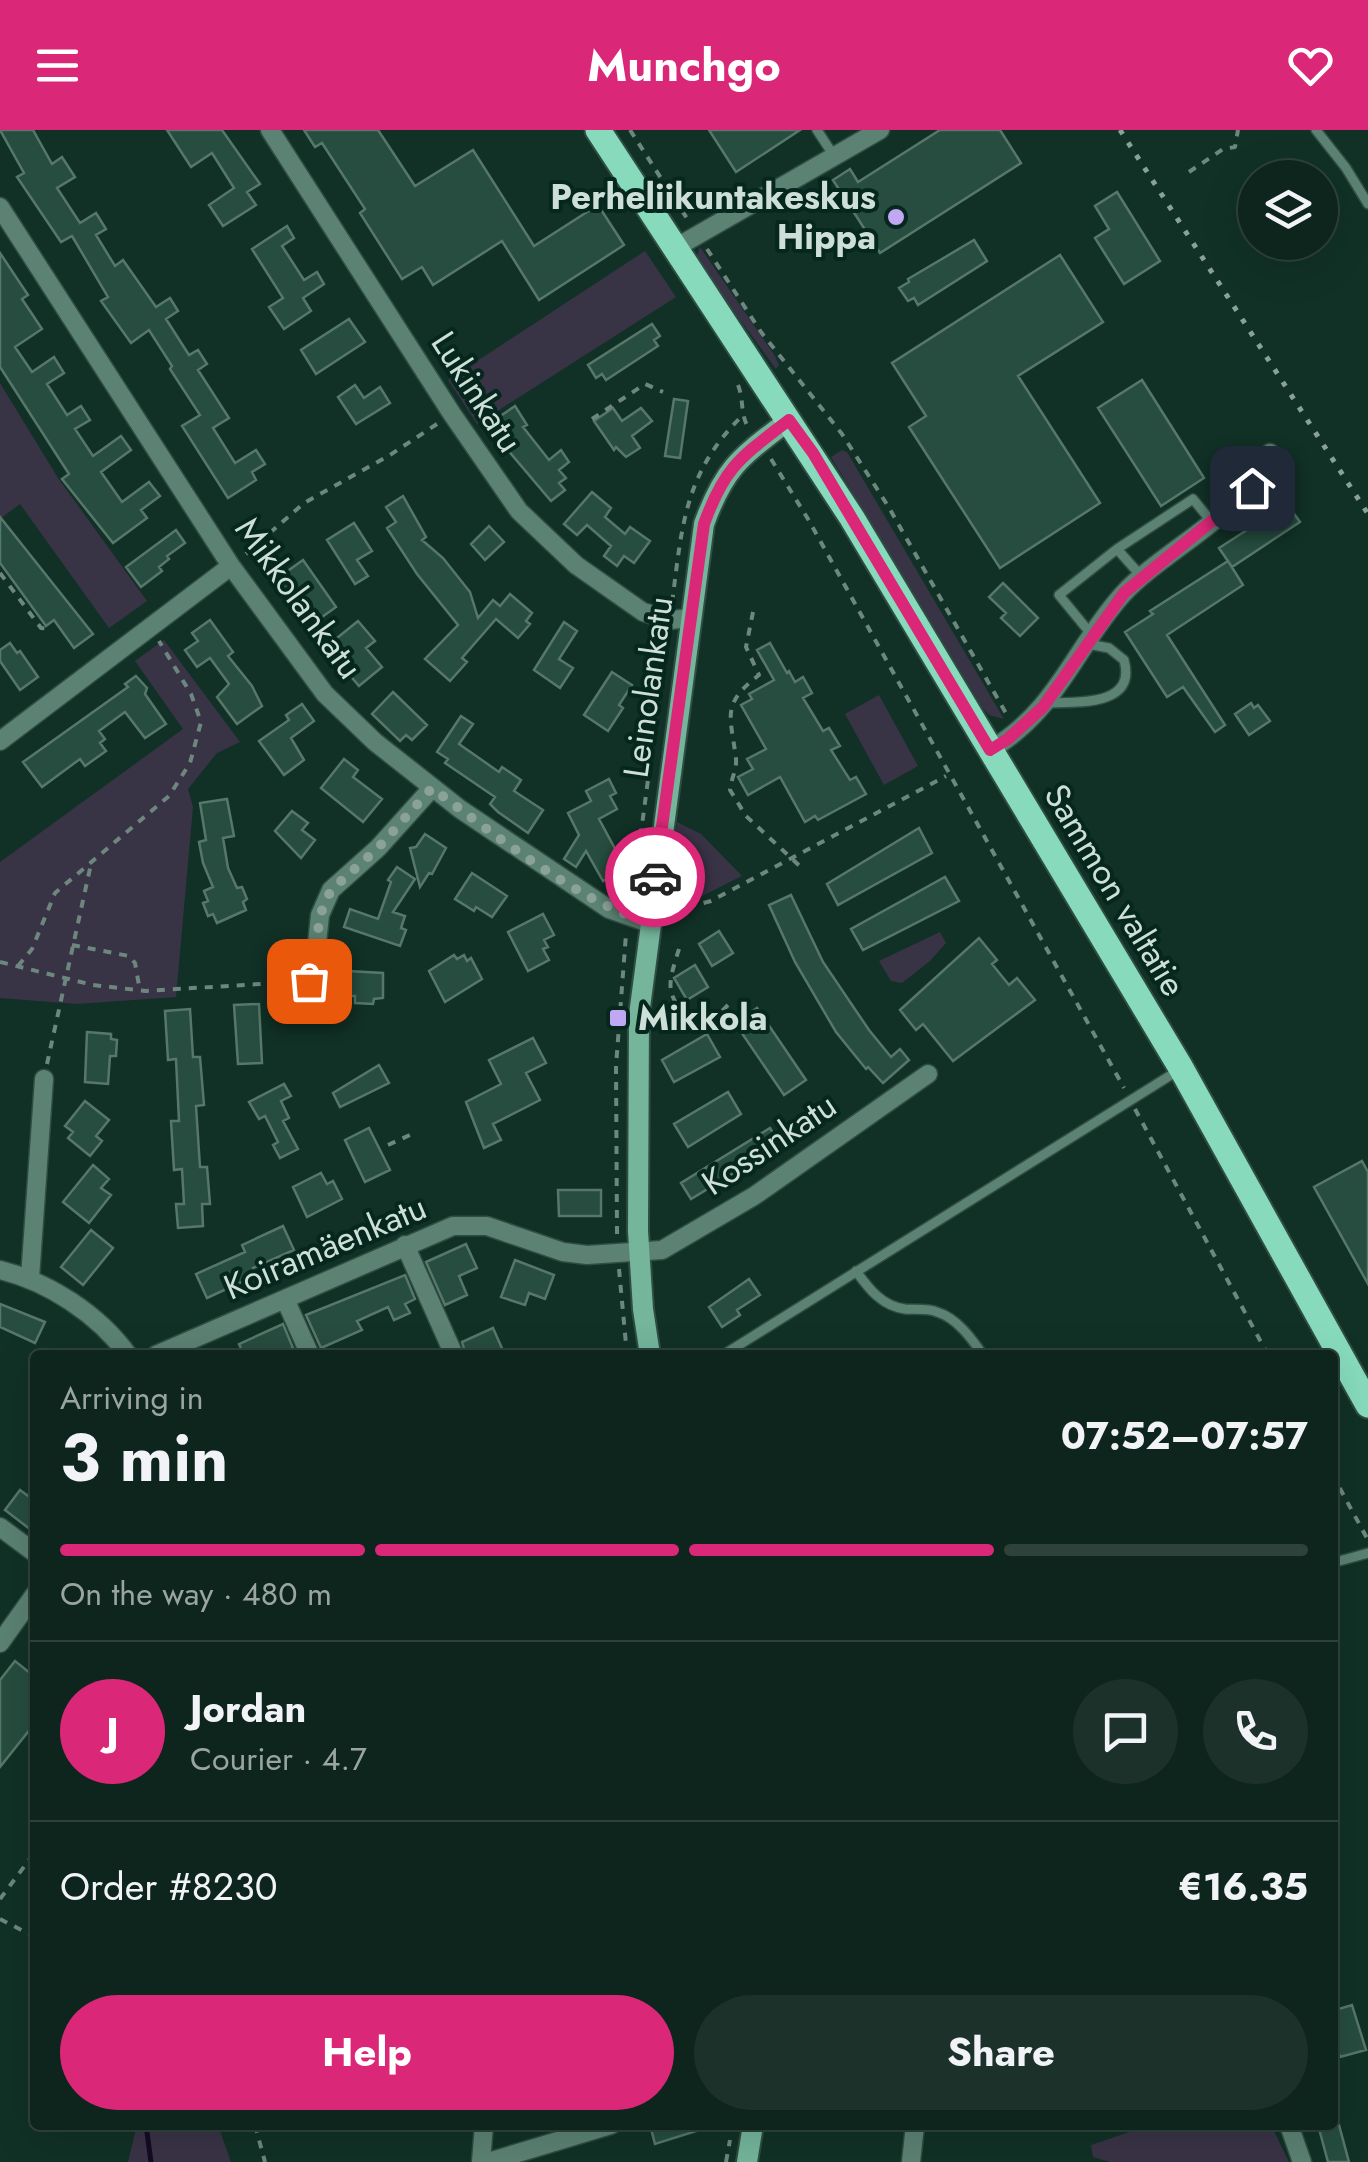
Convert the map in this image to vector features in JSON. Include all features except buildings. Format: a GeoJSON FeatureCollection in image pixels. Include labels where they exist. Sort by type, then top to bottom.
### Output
{"type":"FeatureCollection","features":[{"type":"Feature","properties":{"kind":"main road","name":"Sammon valtatie"},"geometry":{"type":"LineString","coordinates":[[598,130],[686,241],[789,420],[823,470],[1181,1068],[1338,1350]]}},
{"type":"Feature","properties":{"kind":"main road","name":"Sammon valtatie"},"geometry":{"type":"LineString","coordinates":[[1338,1350],[1368,1404]]}},
{"type":"Feature","properties":{"kind":"street","name":"Lukinkatu"},"geometry":{"type":"LineString","coordinates":[[270,130],[510,501],[556,548],[643,612],[670,620],[690,618]]}},
{"type":"Feature","properties":{"kind":"street"},"geometry":{"type":"LineString","coordinates":[[686,241],[880,130]]}},
{"type":"Feature","properties":{"kind":"street","name":"Mikkolankatu"},"geometry":{"type":"LineString","coordinates":[[0,207],[232,566],[325,694],[375,742],[432,788],[609,909],[649,922]]}},
{"type":"Feature","properties":{"kind":"street","name":"Leinolankatu"},"geometry":{"type":"LineString","coordinates":[[649,1350],[642,1309],[640,1252],[638,1015],[704,524],[716,490],[728,471],[789,420]]}},
{"type":"Feature","properties":{"kind":"street"},"geometry":{"type":"LineString","coordinates":[[990,750],[1047,702],[1124,593],[1252,488],[1270,453]]}},
{"type":"Feature","properties":{"kind":"street"},"geometry":{"type":"LineString","coordinates":[[0,741],[232,566]]}},
{"type":"Feature","properties":{"kind":"street"},"geometry":{"type":"LineString","coordinates":[[306,985],[314,963],[320,915],[331,890],[378,848],[432,788]]}},
{"type":"Feature","properties":{"kind":"street","name":"Kossinkatu"},"geometry":{"type":"LineString","coordinates":[[640,1252],[674,1244],[741,1204],[928,1074]]}},
{"type":"Feature","properties":{"kind":"street"},"geometry":{"type":"LineString","coordinates":[[30,1278],[44,1079]]}},
{"type":"Feature","properties":{"kind":"street","name":"Koiramäenkatu"},"geometry":{"type":"LineString","coordinates":[[167,1350],[454,1226],[476,1224],[514,1233],[563,1252],[640,1252]]}},
{"type":"Feature","properties":{"kind":"street"},"geometry":{"type":"LineString","coordinates":[[405,1245],[452,1350]]}},
{"type":"Feature","properties":{"kind":"street"},"geometry":{"type":"LineString","coordinates":[[0,1270],[30,1278],[82,1310],[123,1350]]}},
{"type":"Feature","properties":{"kind":"street"},"geometry":{"type":"LineString","coordinates":[[285,1298],[308,1350]]}},
{"type":"Feature","properties":{"kind":"street"},"geometry":{"type":"LineString","coordinates":[[0,1527],[30,1549]]}},
{"type":"Feature","properties":{"kind":"street"},"geometry":{"type":"LineString","coordinates":[[0,1643],[30,1601]]}},
{"type":"Feature","properties":{"kind":"street"},"geometry":{"type":"LineString","coordinates":[[484,2130],[485,2162],[594,2130]]}},
{"type":"Feature","properties":{"kind":"street"},"geometry":{"type":"LineString","coordinates":[[748,2162],[752,2130]]}},
{"type":"Feature","properties":{"kind":"street"},"geometry":{"type":"LineString","coordinates":[[912,2162],[915,2130]]}},
{"type":"Feature","properties":{"kind":"street"},"geometry":{"type":"LineString","coordinates":[[1291,2130],[1302,2162]]}},
{"type":"Feature","properties":{"kind":"lane"},"geometry":{"type":"LineString","coordinates":[[817,130],[834,156]]}},
{"type":"Feature","properties":{"kind":"lane"},"geometry":{"type":"LineString","coordinates":[[1316,130],[1368,204]]}},
{"type":"Feature","properties":{"kind":"lane"},"geometry":{"type":"LineString","coordinates":[[1047,702],[1092,702],[1114,694],[1122,688],[1127,670],[1118,652],[1090,640],[1059,595],[1192,498],[1211,521]]}},
{"type":"Feature","properties":{"kind":"lane"},"geometry":{"type":"LineString","coordinates":[[1117,549],[1142,577]]}},
{"type":"Feature","properties":{"kind":"lane"},"geometry":{"type":"LineString","coordinates":[[731,1350],[1181,1068]]}},
{"type":"Feature","properties":{"kind":"lane"},"geometry":{"type":"LineString","coordinates":[[856,1271],[883,1302],[899,1308],[938,1312],[966,1332],[979,1350]]}},
{"type":"Feature","properties":{"kind":"lane"},"geometry":{"type":"LineString","coordinates":[[1338,1562],[1368,1554]]}},
{"type":"Feature","properties":{"kind":"path"},"geometry":{"type":"LineString","coordinates":[[630,130],[686,241],[842,434],[888,506],[1016,732]]}},
{"type":"Feature","properties":{"kind":"path"},"geometry":{"type":"LineString","coordinates":[[1189,172],[1222,149],[1235,147],[1238,130]]}},
{"type":"Feature","properties":{"kind":"path"},"geometry":{"type":"LineString","coordinates":[[592,418],[645,384],[663,392]]}},
{"type":"Feature","properties":{"kind":"path"},"geometry":{"type":"LineString","coordinates":[[232,566],[304,503],[390,455],[452,414]]}},
{"type":"Feature","properties":{"kind":"path"},"geometry":{"type":"LineString","coordinates":[[783,475],[1265,1350]]}},
{"type":"Feature","properties":{"kind":"path"},"geometry":{"type":"LineString","coordinates":[[0,573],[41,628],[51,629]]}},
{"type":"Feature","properties":{"kind":"path"},"geometry":{"type":"LineString","coordinates":[[753,612],[746,647],[759,676],[741,689],[732,704],[730,732],[737,764],[730,790],[746,816],[804,870]]}},
{"type":"Feature","properties":{"kind":"path"},"geometry":{"type":"LineString","coordinates":[[18,966],[32,948],[55,894],[169,796],[190,763],[202,722],[152,628]]}},
{"type":"Feature","properties":{"kind":"path"},"geometry":{"type":"LineString","coordinates":[[652,898],[696,905],[711,901],[948,776]]}},
{"type":"Feature","properties":{"kind":"path"},"geometry":{"type":"LineString","coordinates":[[44,1079],[90,864]]}},
{"type":"Feature","properties":{"kind":"path"},"geometry":{"type":"LineString","coordinates":[[72,945],[129,956],[135,963],[140,991]]}},
{"type":"Feature","properties":{"kind":"path"},"geometry":{"type":"LineString","coordinates":[[679,949],[668,982],[690,1028]]}},
{"type":"Feature","properties":{"kind":"path"},"geometry":{"type":"LineString","coordinates":[[0,962],[64,980],[140,991],[291,982],[306,985]]}},
{"type":"Feature","properties":{"kind":"path"},"geometry":{"type":"LineString","coordinates":[[711,1022],[729,1004]]}},
{"type":"Feature","properties":{"kind":"path"},"geometry":{"type":"LineString","coordinates":[[388,1145],[412,1134]]}},
{"type":"Feature","properties":{"kind":"path"},"geometry":{"type":"LineString","coordinates":[[1338,1485],[1368,1540]]}},
{"type":"Feature","properties":{"kind":"path"},"geometry":{"type":"LineString","coordinates":[[0,1900],[30,1859]]}},
{"type":"Feature","properties":{"kind":"path"},"geometry":{"type":"LineString","coordinates":[[0,1919],[30,1934]]}},
{"type":"Feature","properties":{"kind":"path"},"geometry":{"type":"LineString","coordinates":[[256,2130],[266,2162]]}},
{"type":"Feature","properties":{"kind":"path"},"geometry":{"type":"LineString","coordinates":[[726,2162],[731,2130]]}},
{"type":"Feature","properties":{"kind":"shaded area"},"geometry":{"type":"Polygon","coordinates":[[[700,247],[775,356],[779,365],[776,369],[696,259],[700,247]]]}},
{"type":"Feature","properties":{"kind":"shaded area"},"geometry":{"type":"Polygon","coordinates":[[[645,251],[676,297],[477,424],[448,380],[645,251]]]}},
{"type":"Feature","properties":{"kind":"shaded area"},"geometry":{"type":"Polygon","coordinates":[[[0,383],[58,478],[147,601],[109,628],[20,504],[0,519],[0,383]]]}},
{"type":"Feature","properties":{"kind":"shaded area"},"geometry":{"type":"Polygon","coordinates":[[[842,450],[847,452],[1004,719],[989,715],[982,707],[831,457],[842,450]]]}},
{"type":"Feature","properties":{"kind":"shaded area"},"geometry":{"type":"Polygon","coordinates":[[[164,640],[240,742],[217,753],[188,789],[193,807],[176,997],[77,1004],[0,998],[0,862],[183,729],[135,661],[164,640]]]}},
{"type":"Feature","properties":{"kind":"shaded area"},"geometry":{"type":"Polygon","coordinates":[[[879,695],[918,766],[884,785],[845,714],[879,695]]]}},
{"type":"Feature","properties":{"kind":"shaded area"},"geometry":{"type":"Polygon","coordinates":[[[677,822],[701,834],[742,876],[696,899],[667,893],[677,822]]]}},
{"type":"Feature","properties":{"kind":"shaded area"},"geometry":{"type":"Polygon","coordinates":[[[940,932],[946,943],[930,961],[902,983],[891,981],[879,961],[940,932]]]}},
{"type":"Feature","properties":{"kind":"shaded area"},"geometry":{"type":"Polygon","coordinates":[[[136,2130],[220,2130],[231,2162],[128,2162],[136,2130]]]}},
{"type":"Feature","properties":{"kind":"shaded area"},"geometry":{"type":"Polygon","coordinates":[[[1135,2130],[1273,2130],[1289,2162],[1110,2162],[1093,2157],[1091,2145],[1135,2130]]]}},
{"type":"Feature","properties":{"kind":"waterway"},"geometry":{"type":"LineString","coordinates":[[147,2130],[151,2162]]}},
{"type":"Feature","properties":{"kind":"railway"},"geometry":{"type":"LineString","coordinates":[[1120,130],[1368,514]]}},
{"type":"Feature","properties":{"kind":"way so far"},"geometry":{"type":"LineString","coordinates":[[309,981],[316,931],[331,890],[378,848],[432,788],[540,864],[628,917],[649,922],[655,877]]}},
{"type":"Feature","properties":{"kind":"place","name":"Perheliikuntakeskus Hippa"},"geometry":{"type":"Point","coordinates":[896,217]}},
{"type":"Feature","properties":{"kind":"place","name":"Mikkola"},"geometry":{"type":"Point","coordinates":[618,1018]}},
{"type":"Feature","properties":{"kind":"route"},"geometry":{"type":"LineString","coordinates":[[655,877],[704,524],[716,490],[728,471],[789,420],[813,453],[990,750],[1043,707],[1124,593],[1252,488]]}}]}
